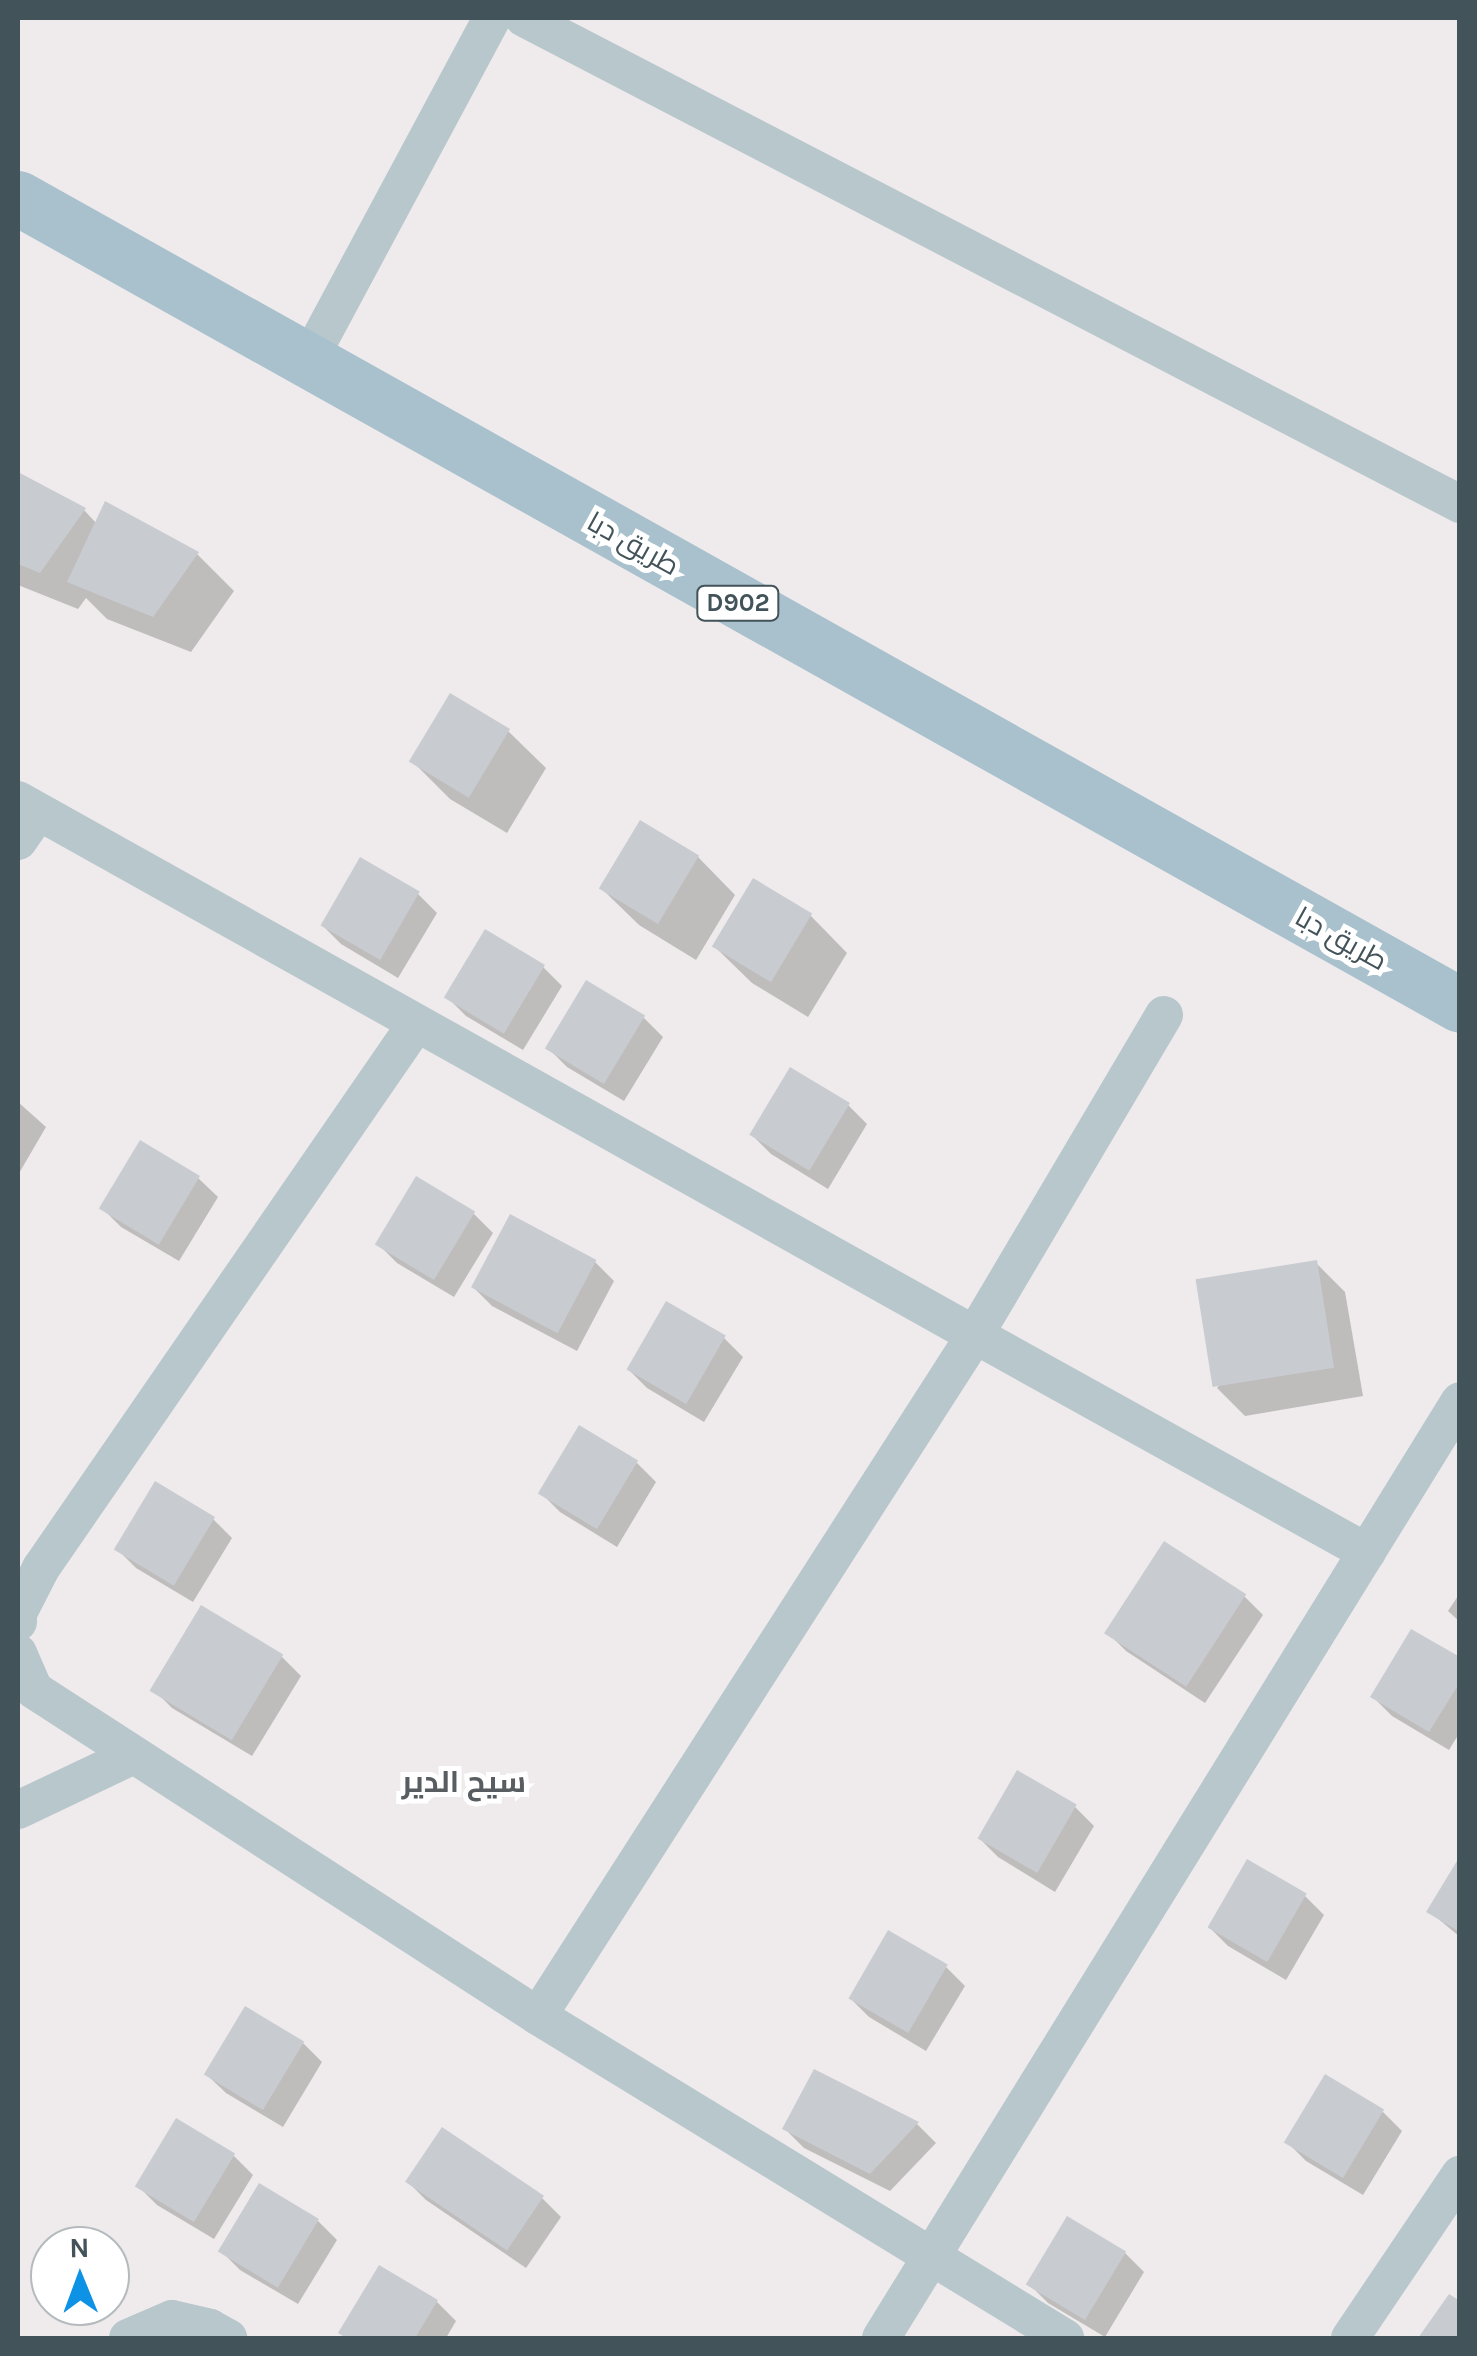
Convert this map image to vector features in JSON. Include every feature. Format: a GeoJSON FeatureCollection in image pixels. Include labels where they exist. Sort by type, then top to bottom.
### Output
{"type":"FeatureCollection","features":[{"type":"Feature","properties":{"kind":"main road","name":"طريق دبا"},"geometry":{"type":"LineString","coordinates":[[18,198],[1460,1005]]}},
{"type":"Feature","properties":{"kind":"street"},"geometry":{"type":"LineString","coordinates":[[307,363],[492,18]]}},
{"type":"Feature","properties":{"kind":"street"},"geometry":{"type":"LineString","coordinates":[[524,18],[1460,504]]}},
{"type":"Feature","properties":{"kind":"street"},"geometry":{"type":"LineString","coordinates":[[24,818],[416,1024],[1367,1552]]}},
{"type":"Feature","properties":{"kind":"street"},"geometry":{"type":"LineString","coordinates":[[538,2016],[975,1335],[1164,1015]]}},
{"type":"Feature","properties":{"kind":"street"},"geometry":{"type":"LineString","coordinates":[[18,1622],[29,1560],[416,1024]]}},
{"type":"Feature","properties":{"kind":"street"},"geometry":{"type":"LineString","coordinates":[[881,2338],[1460,1401]]}},
{"type":"Feature","properties":{"kind":"street"},"geometry":{"type":"LineString","coordinates":[[18,1653],[34,1690],[538,2016],[1065,2338]]}},
{"type":"Feature","properties":{"kind":"street"},"geometry":{"type":"LineString","coordinates":[[18,1810],[134,1755]]}},
{"type":"Feature","properties":{"kind":"street"},"geometry":{"type":"LineString","coordinates":[[1350,2338],[1460,2175]]}},
{"type":"Feature","properties":{"kind":"street"},"geometry":{"type":"LineString","coordinates":[[128,2338],[172,2319],[210,2328],[228,2338]]}},
{"type":"Feature","properties":{"kind":"building"},"geometry":{"type":"Polygon","coordinates":[[[18,472],[86,508],[40,573],[18,564],[18,472]]]}},
{"type":"Feature","properties":{"kind":"building"},"geometry":{"type":"Polygon","coordinates":[[[105,501],[199,552],[153,617],[67,582],[105,501]]]}},
{"type":"Feature","properties":{"kind":"building"},"geometry":{"type":"Polygon","coordinates":[[[450,693],[510,729],[469,798],[409,762],[450,693]]]}},
{"type":"Feature","properties":{"kind":"building"},"geometry":{"type":"Polygon","coordinates":[[[640,820],[699,856],[658,924],[599,889],[640,820]]]}},
{"type":"Feature","properties":{"kind":"building"},"geometry":{"type":"Polygon","coordinates":[[[360,857],[420,892],[380,960],[320,925],[360,857]]]}},
{"type":"Feature","properties":{"kind":"building"},"geometry":{"type":"Polygon","coordinates":[[[753,878],[812,914],[771,982],[712,947],[753,878]]]}},
{"type":"Feature","properties":{"kind":"building"},"geometry":{"type":"Polygon","coordinates":[[[485,929],[545,965],[504,1034],[444,998],[485,929]]]}},
{"type":"Feature","properties":{"kind":"building"},"geometry":{"type":"Polygon","coordinates":[[[586,980],[645,1016],[604,1084],[545,1049],[586,980]]]}},
{"type":"Feature","properties":{"kind":"building"},"geometry":{"type":"Polygon","coordinates":[[[790,1067],[850,1103],[809,1171],[749,1135],[790,1067]]]}},
{"type":"Feature","properties":{"kind":"building"},"geometry":{"type":"Polygon","coordinates":[[[140,1140],[200,1176],[159,1245],[99,1209],[140,1140]]]}},
{"type":"Feature","properties":{"kind":"building"},"geometry":{"type":"Polygon","coordinates":[[[416,1176],[475,1212],[434,1280],[375,1245],[416,1176]]]}},
{"type":"Feature","properties":{"kind":"building"},"geometry":{"type":"Polygon","coordinates":[[[510,1214],[597,1260],[558,1333],[471,1287],[510,1214]]]}},
{"type":"Feature","properties":{"kind":"building"},"geometry":{"type":"Polygon","coordinates":[[[1317,1260],[1334,1368],[1213,1387],[1196,1279],[1317,1260]]]}},
{"type":"Feature","properties":{"kind":"building"},"geometry":{"type":"Polygon","coordinates":[[[666,1301],[726,1336],[686,1404],[626,1369],[666,1301]]]}},
{"type":"Feature","properties":{"kind":"building"},"geometry":{"type":"Polygon","coordinates":[[[579,1425],[638,1461],[597,1529],[538,1494],[579,1425]]]}},
{"type":"Feature","properties":{"kind":"building"},"geometry":{"type":"Polygon","coordinates":[[[155,1481],[215,1517],[174,1586],[114,1550],[155,1481]]]}},
{"type":"Feature","properties":{"kind":"building"},"geometry":{"type":"Polygon","coordinates":[[[1164,1541],[1246,1594],[1186,1687],[1104,1633],[1164,1541]]]}},
{"type":"Feature","properties":{"kind":"building"},"geometry":{"type":"Polygon","coordinates":[[[201,1605],[283,1654],[232,1740],[149,1691],[201,1605]]]}},
{"type":"Feature","properties":{"kind":"building"},"geometry":{"type":"Polygon","coordinates":[[[1411,1629],[1460,1657],[1460,1682],[1429,1732],[1370,1697],[1411,1629]]]}},
{"type":"Feature","properties":{"kind":"building"},"geometry":{"type":"Polygon","coordinates":[[[1017,1770],[1077,1804],[1037,1873],[978,1838],[1017,1770]]]}},
{"type":"Feature","properties":{"kind":"building"},"geometry":{"type":"Polygon","coordinates":[[[1460,1856],[1460,1932],[1426,1912],[1460,1856]]]}},
{"type":"Feature","properties":{"kind":"building"},"geometry":{"type":"Polygon","coordinates":[[[1247,1859],[1307,1894],[1267,1962],[1208,1927],[1247,1859]]]}},
{"type":"Feature","properties":{"kind":"building"},"geometry":{"type":"Polygon","coordinates":[[[888,1930],[948,1964],[908,2033],[849,1998],[888,1930]]]}},
{"type":"Feature","properties":{"kind":"building"},"geometry":{"type":"Polygon","coordinates":[[[245,2006],[304,2042],[263,2110],[204,2075],[245,2006]]]}},
{"type":"Feature","properties":{"kind":"building"},"geometry":{"type":"Polygon","coordinates":[[[814,2069],[919,2122],[870,2174],[782,2129],[814,2069]]]}},
{"type":"Feature","properties":{"kind":"building"},"geometry":{"type":"Polygon","coordinates":[[[1325,2074],[1384,2110],[1343,2178],[1284,2143],[1325,2074]]]}},
{"type":"Feature","properties":{"kind":"building"},"geometry":{"type":"Polygon","coordinates":[[[176,2118],[235,2154],[194,2222],[135,2187],[176,2118]]]}},
{"type":"Feature","properties":{"kind":"building"},"geometry":{"type":"Polygon","coordinates":[[[442,2127],[544,2196],[507,2250],[405,2182],[442,2127]]]}},
{"type":"Feature","properties":{"kind":"building"},"geometry":{"type":"Polygon","coordinates":[[[259,2183],[319,2219],[278,2288],[218,2252],[259,2183]]]}},
{"type":"Feature","properties":{"kind":"building"},"geometry":{"type":"Polygon","coordinates":[[[1067,2216],[1126,2252],[1085,2320],[1026,2285],[1067,2216]]]}},
{"type":"Feature","properties":{"kind":"building"},"geometry":{"type":"Polygon","coordinates":[[[379,2265],[438,2300],[415,2338],[346,2338],[338,2333],[379,2265]]]}},
{"type":"Feature","properties":{"kind":"building"},"geometry":{"type":"Polygon","coordinates":[[[1449,2294],[1460,2301],[1460,2338],[1418,2338],[1449,2294]]]}},
{"type":"Feature","properties":{"kind":"district","name":"سيح الدير"},"geometry":{"type":"Point","coordinates":[464,1782]}}]}
